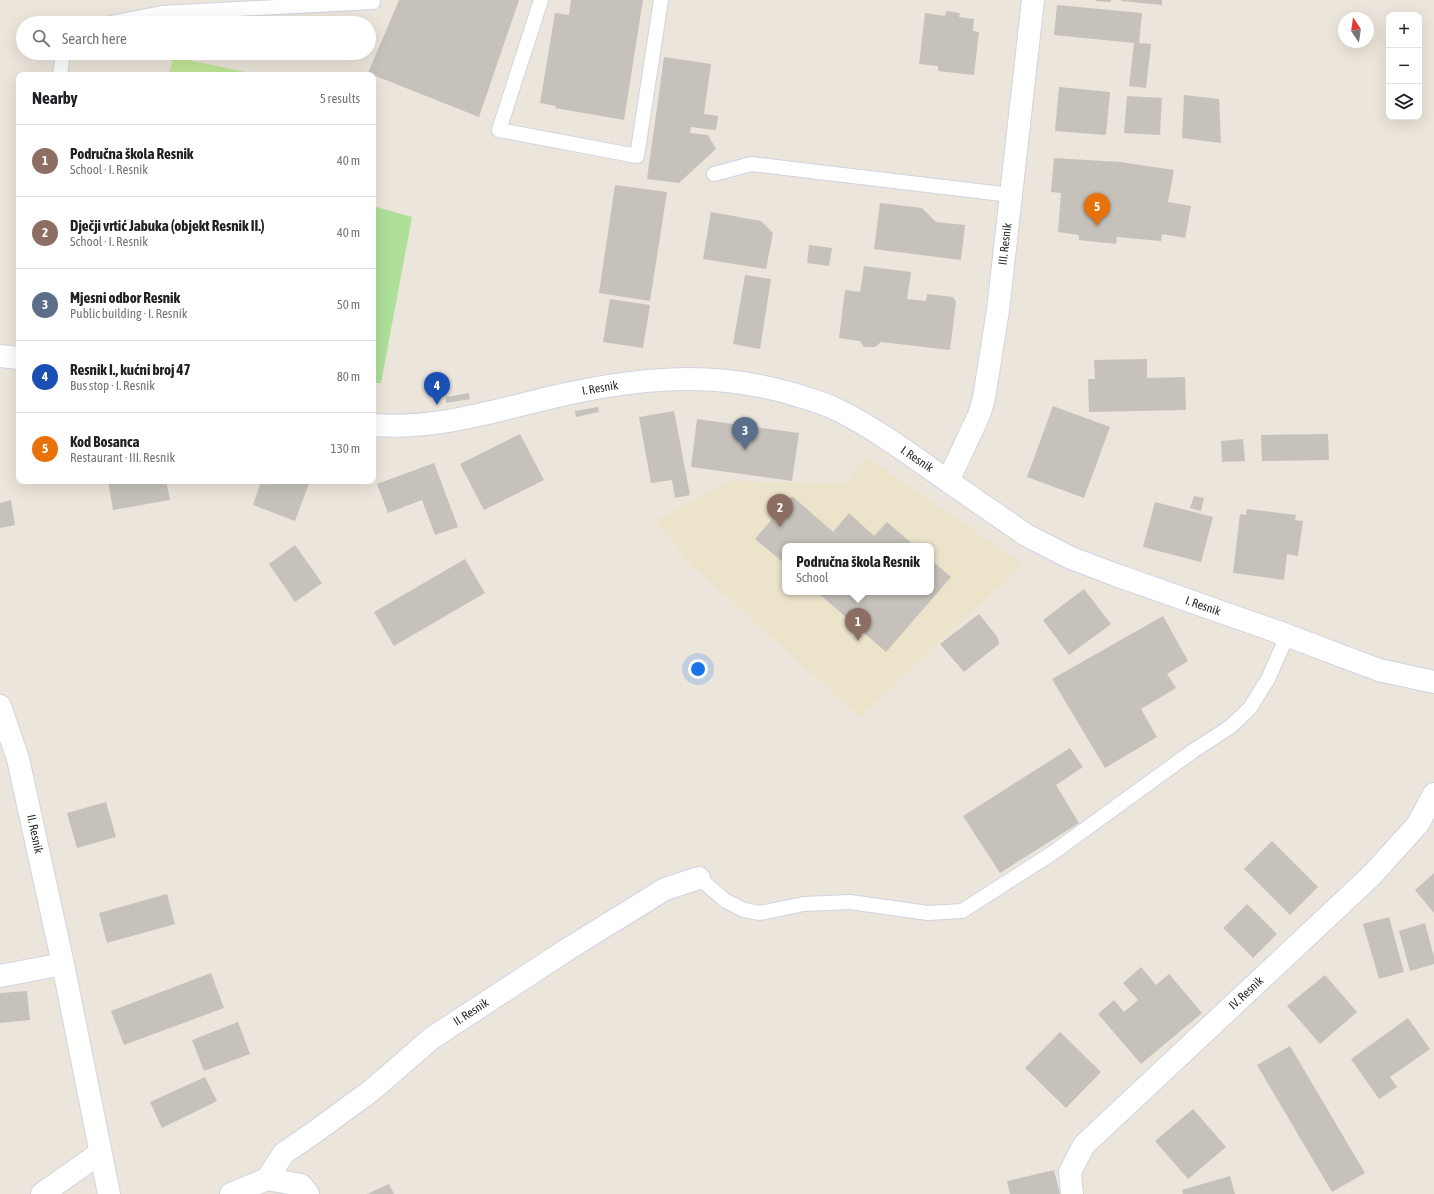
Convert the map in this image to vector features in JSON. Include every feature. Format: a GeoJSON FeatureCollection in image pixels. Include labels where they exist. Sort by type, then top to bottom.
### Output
{"type":"FeatureCollection","features":[{"type":"Feature","properties":{"kind":"street","name":"III. Resnik"},"geometry":{"type":"LineString","coordinates":[[948,481],[979,415],[984,398],[998,310],[1033,0]]}},
{"type":"Feature","properties":{"kind":"street"},"geometry":{"type":"LineString","coordinates":[[0,356],[16,358]]}},
{"type":"Feature","properties":{"kind":"street","name":"I. Resnik"},"geometry":{"type":"LineString","coordinates":[[376,425],[420,424],[461,419],[594,388],[632,382],[670,379],[722,380],[780,390],[836,409],[865,424],[1026,535],[1071,558],[1379,670],[1434,682]]}},
{"type":"Feature","properties":{"kind":"street","name":"II. Resnik"},"geometry":{"type":"LineString","coordinates":[[0,706],[18,759],[63,964],[109,1194]]}},
{"type":"Feature","properties":{"kind":"street","name":"IV. Resnik"},"geometry":{"type":"LineString","coordinates":[[1072,1194],[1070,1172],[1084,1145],[1372,876],[1418,824],[1434,794]]}},
{"type":"Feature","properties":{"kind":"street","name":"II. Resnik"},"geometry":{"type":"LineString","coordinates":[[267,1179],[284,1153],[372,1090],[432,1038],[568,949],[665,889],[699,878]]}},
{"type":"Feature","properties":{"kind":"street"},"geometry":{"type":"LineString","coordinates":[[0,976],[63,964]]}},
{"type":"Feature","properties":{"kind":"street"},"geometry":{"type":"LineString","coordinates":[[42,1194],[100,1154]]}},
{"type":"Feature","properties":{"kind":"street"},"geometry":{"type":"LineString","coordinates":[[231,1194],[267,1179],[301,1185],[308,1194]]}},
{"type":"Feature","properties":{"kind":"lane"},"geometry":{"type":"LineString","coordinates":[[541,0],[499,130],[637,156],[661,0]]}},
{"type":"Feature","properties":{"kind":"lane"},"geometry":{"type":"LineString","coordinates":[[147,16],[162,13],[373,2]]}},
{"type":"Feature","properties":{"kind":"lane"},"geometry":{"type":"LineString","coordinates":[[60,72],[62,60]]}},
{"type":"Feature","properties":{"kind":"lane"},"geometry":{"type":"LineString","coordinates":[[714,174],[751,164],[1011,195]]}},
{"type":"Feature","properties":{"kind":"lane"},"geometry":{"type":"LineString","coordinates":[[699,878],[726,901],[744,910],[760,913],[804,904],[850,902],[928,913],[962,911],[1051,854],[1193,751],[1230,728],[1250,708],[1268,679],[1287,636]]}},
{"type":"Feature","properties":{"kind":"shaded area"},"geometry":{"type":"Polygon","coordinates":[[[865,456],[1023,564],[860,717],[690,564],[656,520],[732,481],[847,484],[865,456]]]}},
{"type":"Feature","properties":{"kind":"green space"},"geometry":{"type":"Polygon","coordinates":[[[172,60],[188,60],[246,72],[170,72],[172,60]]]}},
{"type":"Feature","properties":{"kind":"green space"},"geometry":{"type":"Polygon","coordinates":[[[376,207],[412,217],[381,383],[376,383],[376,207]]]}},
{"type":"Feature","properties":{"kind":"building"},"geometry":{"type":"Polygon","coordinates":[[[399,0],[519,0],[479,117],[376,76],[376,72],[368,72],[374,60],[376,60],[376,54],[399,0]]]}},
{"type":"Feature","properties":{"kind":"building"},"geometry":{"type":"Polygon","coordinates":[[[571,0],[643,0],[624,120],[555,108],[556,106],[540,103],[555,13],[569,15],[571,0]]]}},
{"type":"Feature","properties":{"kind":"building"},"geometry":{"type":"Polygon","coordinates":[[[1111,0],[1111,2],[1096,1],[1111,0]]]}},
{"type":"Feature","properties":{"kind":"building"},"geometry":{"type":"Polygon","coordinates":[[[1162,0],[1162,5],[1121,1],[1162,0]]]}},
{"type":"Feature","properties":{"kind":"building"},"geometry":{"type":"Polygon","coordinates":[[[1057,5],[1142,13],[1139,43],[1151,44],[1146,88],[1129,86],[1134,43],[1054,35],[1057,5]]]}},
{"type":"Feature","properties":{"kind":"building"},"geometry":{"type":"Polygon","coordinates":[[[946,11],[960,13],[959,17],[974,19],[973,31],[979,32],[974,75],[938,71],[938,66],[919,64],[925,13],[945,16],[946,11]]]}},
{"type":"Feature","properties":{"kind":"building"},"geometry":{"type":"Polygon","coordinates":[[[664,57],[711,64],[704,114],[718,116],[716,130],[691,127],[690,133],[708,135],[716,149],[679,183],[647,179],[664,57]]]}},
{"type":"Feature","properties":{"kind":"building"},"geometry":{"type":"Polygon","coordinates":[[[1059,87],[1110,92],[1106,135],[1055,131],[1059,87]]]}},
{"type":"Feature","properties":{"kind":"building"},"geometry":{"type":"Polygon","coordinates":[[[1184,95],[1219,99],[1221,143],[1182,138],[1184,95]]]}},
{"type":"Feature","properties":{"kind":"building"},"geometry":{"type":"Polygon","coordinates":[[[1127,96],[1162,98],[1160,135],[1124,133],[1127,96]]]}},
{"type":"Feature","properties":{"kind":"building"},"geometry":{"type":"Polygon","coordinates":[[[1054,158],[1120,162],[1174,170],[1168,202],[1191,206],[1185,238],[1162,234],[1161,241],[1117,237],[1116,244],[1079,240],[1079,235],[1058,232],[1061,193],[1051,192],[1054,158]]]}},
{"type":"Feature","properties":{"kind":"building"},"geometry":{"type":"Polygon","coordinates":[[[615,185],[667,192],[650,301],[599,293],[615,185]]]}},
{"type":"Feature","properties":{"kind":"building"},"geometry":{"type":"Polygon","coordinates":[[[880,203],[922,208],[936,222],[965,225],[961,260],[874,249],[880,203]]]}},
{"type":"Feature","properties":{"kind":"building"},"geometry":{"type":"Polygon","coordinates":[[[711,212],[761,221],[773,233],[766,269],[703,259],[711,212]]]}},
{"type":"Feature","properties":{"kind":"building"},"geometry":{"type":"Polygon","coordinates":[[[809,245],[832,248],[829,266],[807,263],[809,245]]]}},
{"type":"Feature","properties":{"kind":"building"},"geometry":{"type":"Polygon","coordinates":[[[864,266],[911,272],[907,299],[926,301],[927,294],[953,297],[956,302],[950,350],[881,342],[875,347],[864,347],[860,341],[839,338],[845,290],[860,292],[864,266]]]}},
{"type":"Feature","properties":{"kind":"building"},"geometry":{"type":"Polygon","coordinates":[[[745,275],[771,279],[760,349],[733,344],[745,275]]]}},
{"type":"Feature","properties":{"kind":"building"},"geometry":{"type":"Polygon","coordinates":[[[610,299],[650,305],[643,348],[603,342],[610,299]]]}},
{"type":"Feature","properties":{"kind":"building"},"geometry":{"type":"Polygon","coordinates":[[[1147,359],[1147,378],[1185,377],[1186,410],[1089,412],[1088,379],[1095,379],[1094,360],[1147,359]]]}},
{"type":"Feature","properties":{"kind":"building"},"geometry":{"type":"Polygon","coordinates":[[[469,393],[470,399],[446,403],[446,397],[469,393]]]}},
{"type":"Feature","properties":{"kind":"building"},"geometry":{"type":"Polygon","coordinates":[[[1053,406],[1110,427],[1084,498],[1027,477],[1053,406]]]}},
{"type":"Feature","properties":{"kind":"building"},"geometry":{"type":"Polygon","coordinates":[[[598,407],[599,412],[576,417],[575,411],[598,407]]]}},
{"type":"Feature","properties":{"kind":"building"},"geometry":{"type":"Polygon","coordinates":[[[674,411],[690,495],[675,498],[672,480],[651,483],[639,417],[674,411]]]}},
{"type":"Feature","properties":{"kind":"building"},"geometry":{"type":"Polygon","coordinates":[[[697,419],[799,433],[792,481],[691,467],[697,419]]]}},
{"type":"Feature","properties":{"kind":"building"},"geometry":{"type":"Polygon","coordinates":[[[520,434],[544,480],[484,510],[460,464],[520,434]]]}},
{"type":"Feature","properties":{"kind":"building"},"geometry":{"type":"Polygon","coordinates":[[[1328,434],[1329,460],[1262,461],[1261,435],[1328,434]]]}},
{"type":"Feature","properties":{"kind":"building"},"geometry":{"type":"Polygon","coordinates":[[[1243,439],[1245,461],[1222,462],[1221,441],[1243,439]]]}},
{"type":"Feature","properties":{"kind":"building"},"geometry":{"type":"Polygon","coordinates":[[[434,463],[458,527],[435,535],[422,500],[388,513],[377,484],[434,463]]]}},
{"type":"Feature","properties":{"kind":"building"},"geometry":{"type":"Polygon","coordinates":[[[109,484],[167,484],[170,500],[113,510],[109,484]]]}},
{"type":"Feature","properties":{"kind":"building"},"geometry":{"type":"Polygon","coordinates":[[[260,484],[309,484],[295,521],[253,505],[260,484]]]}},
{"type":"Feature","properties":{"kind":"building"},"geometry":{"type":"Polygon","coordinates":[[[792,496],[833,532],[849,513],[874,536],[887,522],[912,543],[782,543],[782,562],[755,539],[792,496]]]}},
{"type":"Feature","properties":{"kind":"building"},"geometry":{"type":"Polygon","coordinates":[[[1194,496],[1204,498],[1201,511],[1190,508],[1194,496]]]}},
{"type":"Feature","properties":{"kind":"building"},"geometry":{"type":"Polygon","coordinates":[[[11,500],[15,525],[0,528],[0,503],[11,500]]]}},
{"type":"Feature","properties":{"kind":"building"},"geometry":{"type":"Polygon","coordinates":[[[1155,502],[1213,517],[1201,562],[1143,547],[1155,502]]]}},
{"type":"Feature","properties":{"kind":"building"},"geometry":{"type":"Polygon","coordinates":[[[1247,509],[1296,515],[1295,520],[1303,521],[1298,556],[1287,554],[1284,580],[1233,573],[1240,514],[1246,515],[1247,509]]]}},
{"type":"Feature","properties":{"kind":"building"},"geometry":{"type":"Polygon","coordinates":[[[295,545],[322,583],[295,602],[269,564],[295,545]]]}},
{"type":"Feature","properties":{"kind":"building"},"geometry":{"type":"Polygon","coordinates":[[[465,559],[485,593],[394,646],[374,612],[465,559]]]}},
{"type":"Feature","properties":{"kind":"building"},"geometry":{"type":"Polygon","coordinates":[[[934,563],[951,577],[886,652],[820,595],[934,595],[934,563]]]}},
{"type":"Feature","properties":{"kind":"building"},"geometry":{"type":"Polygon","coordinates":[[[1084,589],[1111,624],[1069,655],[1043,620],[1084,589]]]}},
{"type":"Feature","properties":{"kind":"building"},"geometry":{"type":"Polygon","coordinates":[[[979,614],[998,638],[999,644],[964,672],[940,644],[979,614]]]}},
{"type":"Feature","properties":{"kind":"building"},"geometry":{"type":"Polygon","coordinates":[[[1163,616],[1188,661],[1167,674],[1176,688],[1141,709],[1157,737],[1105,768],[1052,679],[1163,616]]]}},
{"type":"Feature","properties":{"kind":"building"},"geometry":{"type":"Polygon","coordinates":[[[1070,748],[1083,767],[1056,785],[1079,823],[1000,873],[963,816],[1070,748]]]}},
{"type":"Feature","properties":{"kind":"building"},"geometry":{"type":"Polygon","coordinates":[[[106,802],[116,837],[77,848],[67,813],[106,802]]]}},
{"type":"Feature","properties":{"kind":"building"},"geometry":{"type":"Polygon","coordinates":[[[1272,841],[1318,887],[1290,915],[1244,869],[1272,841]]]}},
{"type":"Feature","properties":{"kind":"building"},"geometry":{"type":"Polygon","coordinates":[[[1434,873],[1434,913],[1415,890],[1434,873]]]}},
{"type":"Feature","properties":{"kind":"building"},"geometry":{"type":"Polygon","coordinates":[[[167,894],[175,924],[107,943],[99,913],[167,894]]]}},
{"type":"Feature","properties":{"kind":"building"},"geometry":{"type":"Polygon","coordinates":[[[1247,904],[1277,934],[1253,958],[1223,928],[1247,904]]]}},
{"type":"Feature","properties":{"kind":"building"},"geometry":{"type":"Polygon","coordinates":[[[1389,917],[1404,972],[1379,979],[1363,924],[1389,917]]]}},
{"type":"Feature","properties":{"kind":"building"},"geometry":{"type":"Polygon","coordinates":[[[1425,923],[1434,957],[1434,964],[1410,971],[1399,931],[1425,923]]]}},
{"type":"Feature","properties":{"kind":"building"},"geometry":{"type":"Polygon","coordinates":[[[1141,967],[1156,985],[1169,974],[1202,1013],[1141,1064],[1098,1014],[1114,1000],[1124,1012],[1138,1000],[1123,983],[1141,967]]]}},
{"type":"Feature","properties":{"kind":"building"},"geometry":{"type":"Polygon","coordinates":[[[211,973],[224,1008],[124,1045],[111,1011],[211,973]]]}},
{"type":"Feature","properties":{"kind":"building"},"geometry":{"type":"Polygon","coordinates":[[[1325,975],[1357,1012],[1320,1044],[1287,1006],[1325,975]]]}},
{"type":"Feature","properties":{"kind":"building"},"geometry":{"type":"Polygon","coordinates":[[[27,991],[30,1020],[0,1023],[0,993],[27,991]]]}},
{"type":"Feature","properties":{"kind":"building"},"geometry":{"type":"Polygon","coordinates":[[[1408,1018],[1430,1049],[1390,1077],[1397,1087],[1379,1099],[1351,1059],[1408,1018]]]}},
{"type":"Feature","properties":{"kind":"building"},"geometry":{"type":"Polygon","coordinates":[[[238,1022],[250,1054],[204,1071],[192,1040],[238,1022]]]}},
{"type":"Feature","properties":{"kind":"building"},"geometry":{"type":"Polygon","coordinates":[[[1060,1032],[1101,1072],[1066,1108],[1025,1068],[1060,1032]]]}},
{"type":"Feature","properties":{"kind":"building"},"geometry":{"type":"Polygon","coordinates":[[[1290,1046],[1365,1173],[1332,1192],[1257,1065],[1290,1046]]]}},
{"type":"Feature","properties":{"kind":"building"},"geometry":{"type":"Polygon","coordinates":[[[205,1077],[217,1101],[162,1128],[150,1102],[205,1077]]]}},
{"type":"Feature","properties":{"kind":"building"},"geometry":{"type":"Polygon","coordinates":[[[1193,1109],[1226,1147],[1188,1179],[1155,1141],[1193,1109]]]}},
{"type":"Feature","properties":{"kind":"building"},"geometry":{"type":"Polygon","coordinates":[[[1054,1170],[1060,1194],[1010,1194],[1007,1181],[1054,1170]]]}},
{"type":"Feature","properties":{"kind":"building"},"geometry":{"type":"Polygon","coordinates":[[[1230,1176],[1235,1194],[1183,1194],[1182,1190],[1230,1176]]]}},
{"type":"Feature","properties":{"kind":"building"},"geometry":{"type":"Polygon","coordinates":[[[389,1184],[394,1194],[367,1194],[389,1184]]]}},
{"type":"Feature","properties":{"kind":"place","name":"Kod Bosanca"},"geometry":{"type":"Point","coordinates":[1097,226]}},
{"type":"Feature","properties":{"kind":"place","name":"Resnik I., kućni broj 47"},"geometry":{"type":"Point","coordinates":[437,405]}},
{"type":"Feature","properties":{"kind":"place","name":"Mjesni odbor Resnik"},"geometry":{"type":"Point","coordinates":[745,450]}},
{"type":"Feature","properties":{"kind":"place","name":"Dječji vrtić Jabuka (objekt Resnik II.)"},"geometry":{"type":"Point","coordinates":[780,527]}},
{"type":"Feature","properties":{"kind":"place","name":"Područna škola Resnik"},"geometry":{"type":"Point","coordinates":[858,641]}}]}
